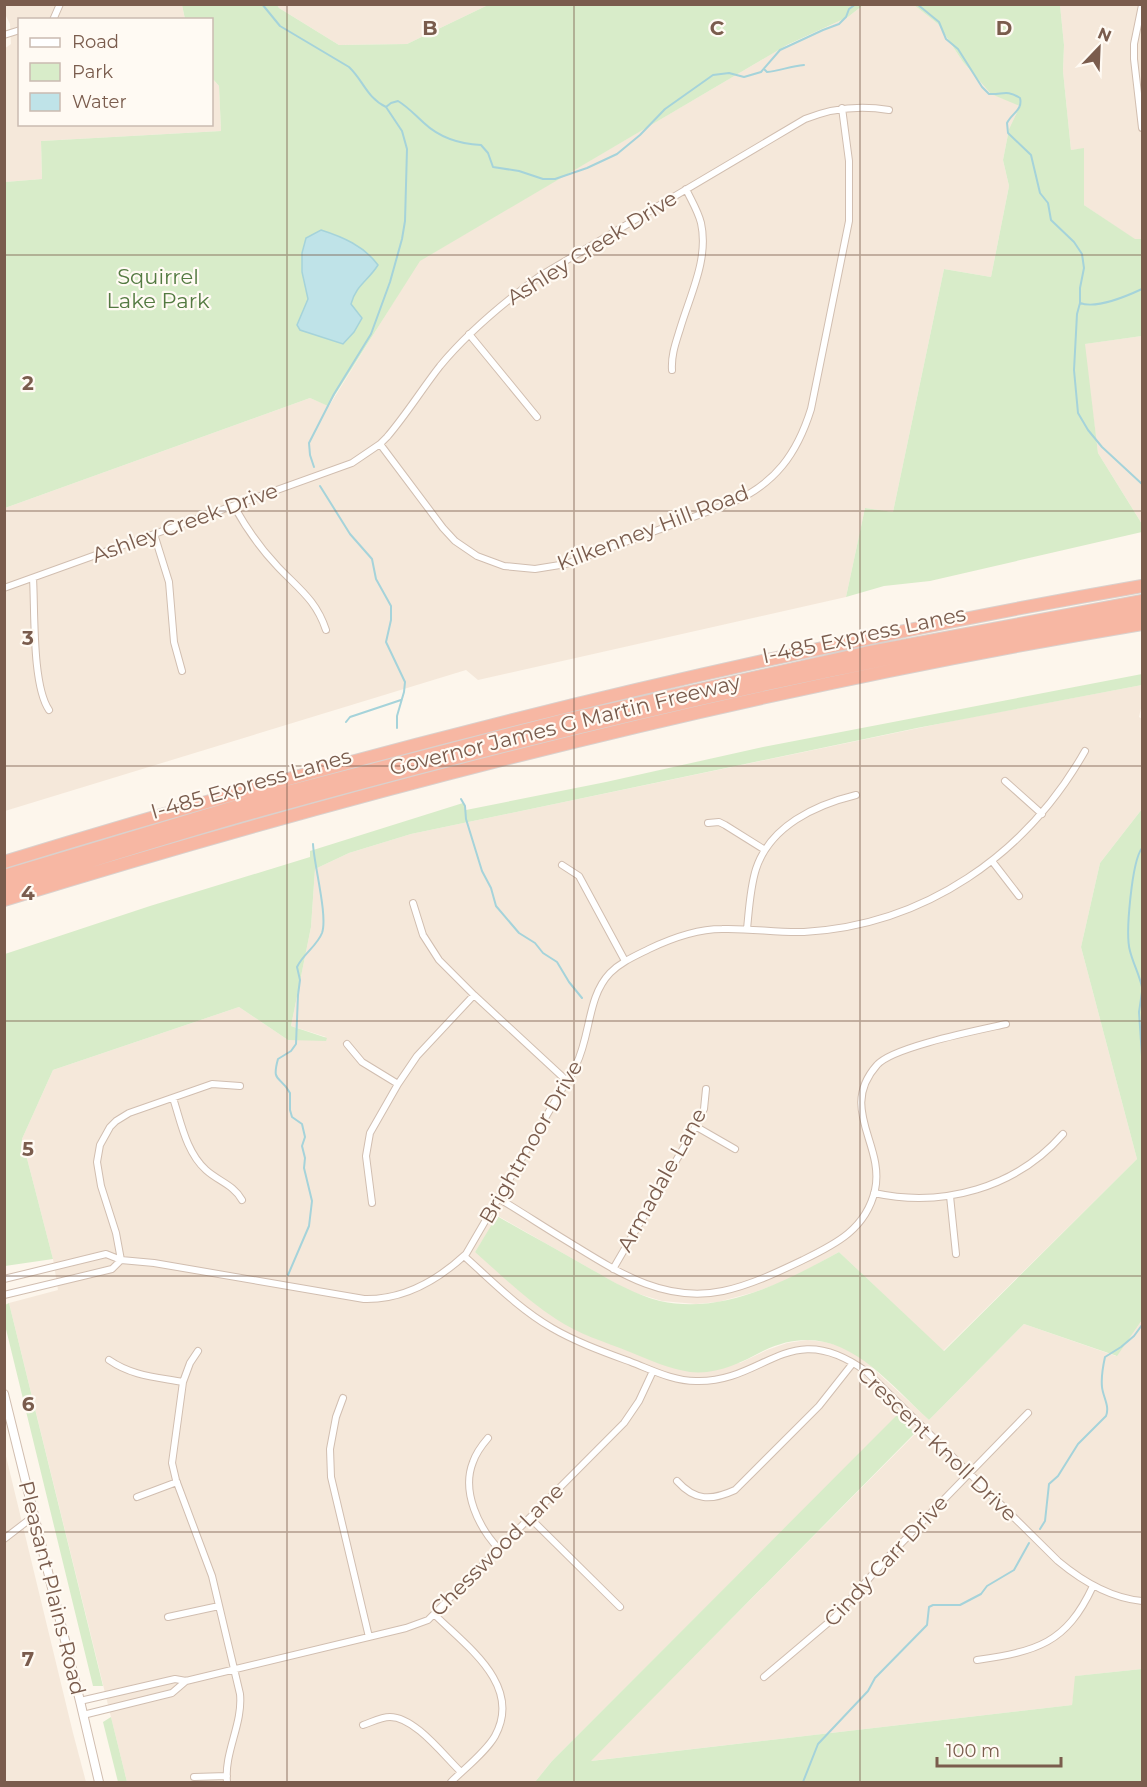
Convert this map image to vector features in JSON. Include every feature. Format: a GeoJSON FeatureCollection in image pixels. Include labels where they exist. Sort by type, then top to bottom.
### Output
{"type":"FeatureCollection","features":[{"type":"Feature","properties":{"kind":"highway","name":"Governor James G Martin Freeway"},"geometry":{"type":"LineString","coordinates":[[4,862],[285,780],[564,707],[905,631],[1143,586]]}},
{"type":"Feature","properties":{"kind":"highway","name":"I-485 Express Lanes"},"geometry":{"type":"LineString","coordinates":[[4,876],[264,798],[564,720],[865,653],[1143,601]]}},
{"type":"Feature","properties":{"kind":"highway","name":"I-485 Express Lanes"},"geometry":{"type":"LineString","coordinates":[[4,888],[268,808],[482,751],[714,695],[1042,629],[1143,613]]}},
{"type":"Feature","properties":{"kind":"highway","name":"Governor James G Martin Freeway"},"geometry":{"type":"LineString","coordinates":[[4,900],[188,844],[339,802],[474,765],[689,712],[895,669],[1143,624]]}},
{"type":"Feature","properties":{"kind":"street"},"geometry":{"type":"LineString","coordinates":[[54,18],[60,4]]}},
{"type":"Feature","properties":{"kind":"street"},"geometry":{"type":"LineString","coordinates":[[1143,5],[1134,44],[1143,128]]}},
{"type":"Feature","properties":{"kind":"street","name":"Ashley Creek Drive"},"geometry":{"type":"LineString","coordinates":[[4,588],[345,466],[380,444],[394,429],[439,368],[470,334],[503,303],[540,276],[805,119],[822,112],[842,108],[873,107],[889,110]]}},
{"type":"Feature","properties":{"kind":"street","name":"Kilkenney Hill Road"},"geometry":{"type":"LineString","coordinates":[[380,444],[455,541],[477,556],[519,569],[566,564],[731,503],[756,490],[777,472],[794,451],[811,409],[849,221],[849,161],[842,108]]}},
{"type":"Feature","properties":{"kind":"street"},"geometry":{"type":"LineString","coordinates":[[672,370],[675,346],[703,249],[700,220],[686,189]]}},
{"type":"Feature","properties":{"kind":"street"},"geometry":{"type":"LineString","coordinates":[[470,334],[537,417]]}},
{"type":"Feature","properties":{"kind":"street"},"geometry":{"type":"LineString","coordinates":[[234,506],[264,552],[314,603],[326,630]]}},
{"type":"Feature","properties":{"kind":"street"},"geometry":{"type":"LineString","coordinates":[[154,534],[170,582],[174,642],[182,670]]}},
{"type":"Feature","properties":{"kind":"street"},"geometry":{"type":"LineString","coordinates":[[33,578],[39,685],[49,710]]}},
{"type":"Feature","properties":{"kind":"street","name":"Brightmoor Drive"},"geometry":{"type":"LineString","coordinates":[[4,1279],[106,1254],[121,1260],[154,1263],[345,1297],[371,1299],[394,1296],[420,1288],[440,1276],[464,1256],[567,1082],[585,1046],[591,1010],[600,987],[609,974],[625,961],[686,934],[721,928],[768,932],[813,931],[882,918],[932,899],[992,861],[1020,837],[1042,814],[1085,751]]}},
{"type":"Feature","properties":{"kind":"street"},"geometry":{"type":"LineString","coordinates":[[1005,781],[1042,814]]}},
{"type":"Feature","properties":{"kind":"street"},"geometry":{"type":"LineString","coordinates":[[747,929],[754,878],[765,850],[782,831],[804,814],[834,801],[856,795]]}},
{"type":"Feature","properties":{"kind":"street"},"geometry":{"type":"LineString","coordinates":[[708,823],[719,822],[765,850]]}},
{"type":"Feature","properties":{"kind":"street"},"geometry":{"type":"LineString","coordinates":[[992,861],[1019,896]]}},
{"type":"Feature","properties":{"kind":"street"},"geometry":{"type":"LineString","coordinates":[[562,865],[579,876],[625,961]]}},
{"type":"Feature","properties":{"kind":"street"},"geometry":{"type":"LineString","coordinates":[[413,903],[423,935],[431,950],[474,995],[567,1082]]}},
{"type":"Feature","properties":{"kind":"street"},"geometry":{"type":"LineString","coordinates":[[372,1203],[367,1162],[368,1141],[398,1084],[426,1044],[474,995]]}},
{"type":"Feature","properties":{"kind":"street"},"geometry":{"type":"LineString","coordinates":[[498,1198],[637,1282],[677,1293],[707,1293],[736,1288],[789,1267],[848,1235],[866,1214],[877,1182],[860,1105],[867,1079],[877,1065],[894,1053],[1006,1024]]}},
{"type":"Feature","properties":{"kind":"street"},"geometry":{"type":"LineString","coordinates":[[347,1044],[362,1062],[398,1084]]}},
{"type":"Feature","properties":{"kind":"street"},"geometry":{"type":"LineString","coordinates":[[4,1295],[112,1269],[121,1260],[111,1213],[98,1174],[97,1161],[100,1145],[110,1127],[122,1116],[212,1084],[240,1086]]}},
{"type":"Feature","properties":{"kind":"street","name":"Armadale Lane"},"geometry":{"type":"LineString","coordinates":[[613,1269],[704,1109],[706,1089]]}},
{"type":"Feature","properties":{"kind":"street"},"geometry":{"type":"LineString","coordinates":[[173,1098],[195,1158],[206,1170],[231,1187],[242,1200]]}},
{"type":"Feature","properties":{"kind":"street"},"geometry":{"type":"LineString","coordinates":[[695,1126],[735,1149]]}},
{"type":"Feature","properties":{"kind":"street"},"geometry":{"type":"LineString","coordinates":[[874,1192],[905,1198],[950,1196],[977,1190],[1009,1177],[1045,1153],[1063,1134]]}},
{"type":"Feature","properties":{"kind":"street"},"geometry":{"type":"LineString","coordinates":[[950,1196],[956,1254]]}},
{"type":"Feature","properties":{"kind":"street","name":"Crescent Knoll Drive"},"geometry":{"type":"LineString","coordinates":[[464,1256],[525,1310],[553,1328],[586,1345],[653,1371],[686,1380],[717,1380],[739,1373],[776,1356],[810,1349],[833,1353],[853,1363],[867,1372],[1058,1562],[1093,1586],[1143,1601]]}},
{"type":"Feature","properties":{"kind":"street"},"geometry":{"type":"LineString","coordinates":[[194,1777],[227,1779],[230,1752],[240,1708],[240,1694],[235,1670],[206,1556],[177,1482],[172,1456],[183,1382],[190,1363],[198,1352]]}},
{"type":"Feature","properties":{"kind":"street"},"geometry":{"type":"LineString","coordinates":[[109,1360],[131,1372],[183,1382]]}},
{"type":"Feature","properties":{"kind":"street"},"geometry":{"type":"LineString","coordinates":[[677,1481],[686,1490],[700,1497],[718,1497],[735,1490],[819,1406],[853,1363]]}},
{"type":"Feature","properties":{"kind":"street","name":"Chesswood Lane"},"geometry":{"type":"LineString","coordinates":[[80,1701],[175,1679],[186,1681],[235,1670],[418,1625],[435,1615],[631,1414],[653,1371]]}},
{"type":"Feature","properties":{"kind":"street","name":"Pleasant Plains Road"},"geometry":{"type":"LineString","coordinates":[[4,1394],[99,1782]]}},
{"type":"Feature","properties":{"kind":"street"},"geometry":{"type":"LineString","coordinates":[[343,1398],[336,1417],[330,1449],[331,1477],[369,1636]]}},
{"type":"Feature","properties":{"kind":"street","name":"Cindy Carr Drive"},"geometry":{"type":"LineString","coordinates":[[764,1677],[835,1617],[886,1559],[1028,1413]]}},
{"type":"Feature","properties":{"kind":"street"},"geometry":{"type":"LineString","coordinates":[[488,1438],[472,1462],[470,1485],[478,1519],[485,1533],[499,1549]]}},
{"type":"Feature","properties":{"kind":"street"},"geometry":{"type":"LineString","coordinates":[[137,1497],[177,1482]]}},
{"type":"Feature","properties":{"kind":"street"},"geometry":{"type":"LineString","coordinates":[[4,1539],[34,1516]]}},
{"type":"Feature","properties":{"kind":"street"},"geometry":{"type":"LineString","coordinates":[[530,1518],[620,1607]]}},
{"type":"Feature","properties":{"kind":"street"},"geometry":{"type":"LineString","coordinates":[[977,1660],[1019,1653],[1056,1636],[1078,1614],[1093,1586]]}},
{"type":"Feature","properties":{"kind":"street"},"geometry":{"type":"LineString","coordinates":[[168,1617],[219,1606]]}},
{"type":"Feature","properties":{"kind":"street"},"geometry":{"type":"LineString","coordinates":[[435,1615],[488,1669],[501,1690],[502,1714],[495,1736],[451,1782]]}},
{"type":"Feature","properties":{"kind":"street","name":"Chesswood Lane"},"geometry":{"type":"LineString","coordinates":[[83,1715],[172,1693],[186,1681]]}},
{"type":"Feature","properties":{"kind":"street"},"geometry":{"type":"LineString","coordinates":[[363,1725],[389,1717],[407,1722],[461,1772]]}},
{"type":"Feature","properties":{"kind":"shaded area"},"geometry":{"type":"Polygon","coordinates":[[[5,5],[182,5],[185,18],[18,18],[18,126],[213,126],[213,79],[219,86],[221,131],[41,141],[42,179],[5,182],[4,49],[11,44],[10,24],[5,14],[5,5]]]}},
{"type":"Feature","properties":{"kind":"shaded area"},"geometry":{"type":"Polygon","coordinates":[[[277,5],[488,5],[407,44],[339,45],[277,5]]]}},
{"type":"Feature","properties":{"kind":"shaded area"},"geometry":{"type":"Polygon","coordinates":[[[914,5],[938,24],[963,62],[991,94],[1021,105],[1009,129],[1003,160],[1009,186],[991,277],[944,269],[893,512],[865,508],[846,597],[478,680],[466,670],[5,811],[5,508],[310,398],[329,406],[419,261],[780,49],[848,17],[862,6],[914,5]]]}},
{"type":"Feature","properties":{"kind":"shaded area"},"geometry":{"type":"Polygon","coordinates":[[[1060,5],[1142,5],[1142,239],[1135,240],[1084,205],[1084,149],[1071,150],[1063,71],[1064,45],[1060,5]]]}},
{"type":"Feature","properties":{"kind":"shaded area"},"geometry":{"type":"Polygon","coordinates":[[[1142,336],[1142,524],[1098,453],[1084,344],[1142,336]]]}},
{"type":"Feature","properties":{"kind":"shaded area"},"geometry":{"type":"Polygon","coordinates":[[[1142,685],[1139,717],[1142,719],[1142,809],[1100,863],[1081,947],[1137,1159],[943,1351],[839,1252],[790,1279],[755,1292],[718,1302],[696,1304],[662,1301],[629,1291],[498,1216],[475,1252],[740,1363],[787,1343],[807,1340],[844,1347],[860,1356],[929,1420],[1024,1324],[1116,1356],[1142,1320],[1142,1669],[1076,1676],[1072,1705],[590,1761],[915,1434],[897,1416],[552,1761],[535,1782],[127,1782],[9,1303],[58,1290],[53,1259],[22,1139],[53,1070],[239,1007],[288,1040],[326,1037],[291,1026],[311,927],[315,869],[349,853],[411,834],[962,719],[1142,685]]]}},
{"type":"Feature","properties":{"kind":"shaded area"},"geometry":{"type":"Polygon","coordinates":[[[4,1448],[73,1733],[86,1782],[5,1782],[4,1448]]]}},
{"type":"Feature","properties":{"kind":"green space","name":"Squirrel Lake Park"},"geometry":{"type":"Polygon","coordinates":[[[182,5],[277,5],[339,45],[407,44],[488,5],[881,5],[862,6],[848,17],[787,45],[420,261],[328,406],[310,398],[5,508],[5,182],[42,179],[41,141],[221,131],[219,86],[213,79],[213,18],[185,18],[182,5]]]}},
{"type":"Feature","properties":{"kind":"green space"},"geometry":{"type":"Polygon","coordinates":[[[914,5],[1060,5],[1064,45],[1063,71],[1071,150],[1084,148],[1084,205],[1135,239],[1142,239],[1142,336],[1085,344],[1098,453],[1142,524],[1142,532],[930,581],[884,586],[846,597],[865,508],[893,512],[944,269],[991,277],[1009,186],[1003,160],[1009,129],[1020,106],[991,94],[963,62],[938,24],[914,5]]]}},
{"type":"Feature","properties":{"kind":"green space"},"geometry":{"type":"Polygon","coordinates":[[[1142,674],[1142,685],[917,728],[411,834],[349,853],[315,869],[311,927],[291,1026],[327,1038],[326,1041],[288,1040],[239,1007],[53,1070],[22,1139],[53,1259],[5,1266],[5,954],[310,857],[310,851],[463,803],[466,810],[763,747],[1142,674]]]}},
{"type":"Feature","properties":{"kind":"green space"},"geometry":{"type":"Polygon","coordinates":[[[1142,809],[1142,1320],[1117,1356],[1024,1324],[929,1420],[893,1385],[855,1355],[835,1345],[813,1340],[789,1342],[710,1372],[690,1372],[660,1364],[564,1324],[524,1296],[475,1252],[497,1216],[630,1290],[660,1301],[684,1304],[707,1303],[753,1293],[798,1274],[839,1252],[944,1351],[1137,1159],[1081,947],[1100,863],[1142,809]]]}},
{"type":"Feature","properties":{"kind":"green space"},"geometry":{"type":"Polygon","coordinates":[[[9,1303],[103,1686],[93,1686],[5,1325],[5,1305],[9,1303]]]}},
{"type":"Feature","properties":{"kind":"green space"},"geometry":{"type":"Polygon","coordinates":[[[897,1415],[915,1433],[591,1761],[1072,1705],[1075,1676],[1142,1669],[1142,1782],[535,1782],[552,1761],[897,1415]]]}},
{"type":"Feature","properties":{"kind":"green space"},"geometry":{"type":"Polygon","coordinates":[[[111,1717],[127,1782],[118,1782],[103,1722],[111,1717]]]}},
{"type":"Feature","properties":{"kind":"water"},"geometry":{"type":"Polygon","coordinates":[[[321,230],[352,243],[366,252],[378,265],[353,298],[351,304],[362,318],[354,332],[343,344],[300,330],[297,325],[308,299],[302,272],[302,253],[306,238],[321,230]]]}},
{"type":"Feature","properties":{"kind":"waterway"},"geometry":{"type":"LineString","coordinates":[[262,4],[280,26],[349,67],[374,99],[386,107]]}},
{"type":"Feature","properties":{"kind":"waterway"},"geometry":{"type":"LineString","coordinates":[[386,107],[398,101],[430,128],[444,136],[458,142],[481,145],[488,153],[493,167],[519,171],[543,179],[555,179],[617,154],[640,135],[665,109],[713,75],[729,73],[744,77],[761,72],[780,50],[839,24],[846,17],[849,9],[856,4]]}},
{"type":"Feature","properties":{"kind":"waterway"},"geometry":{"type":"LineString","coordinates":[[917,4],[939,22],[946,39],[958,49],[989,94],[1008,93],[1020,98],[1019,109],[1007,123],[1008,133],[1031,155],[1040,193],[1048,203],[1051,220],[1074,242],[1082,254],[1084,268],[1077,314],[1074,370],[1078,413],[1102,447],[1142,484]]}},
{"type":"Feature","properties":{"kind":"waterway"},"geometry":{"type":"LineString","coordinates":[[764,69],[767,72],[804,65]]}},
{"type":"Feature","properties":{"kind":"waterway"},"geometry":{"type":"LineString","coordinates":[[314,467],[309,443],[334,394],[371,334],[390,282],[402,239],[405,221],[407,149],[402,131],[386,107]]}},
{"type":"Feature","properties":{"kind":"waterway"},"geometry":{"type":"LineString","coordinates":[[1080,303],[1103,303],[1142,289]]}},
{"type":"Feature","properties":{"kind":"waterway"},"geometry":{"type":"LineString","coordinates":[[320,486],[350,534],[372,559],[376,579],[391,606],[391,620],[386,642],[405,682],[397,716],[397,728]]}},
{"type":"Feature","properties":{"kind":"waterway"},"geometry":{"type":"LineString","coordinates":[[346,722],[350,717],[401,700]]}},
{"type":"Feature","properties":{"kind":"waterway"},"geometry":{"type":"LineString","coordinates":[[461,799],[465,806],[466,819],[482,871],[491,888],[496,906],[519,933],[557,962],[582,998]]}},
{"type":"Feature","properties":{"kind":"waterway"},"geometry":{"type":"LineString","coordinates":[[288,1275],[309,1226],[312,1201],[304,1168],[305,1158],[302,1146],[305,1137],[302,1124],[292,1117],[290,1093],[276,1076],[276,1067],[278,1059],[291,1051],[296,1044],[300,980],[297,967],[322,933],[322,903],[313,844]]}},
{"type":"Feature","properties":{"kind":"waterway"},"geometry":{"type":"LineString","coordinates":[[1142,848],[1138,855],[1132,882],[1128,930],[1130,951],[1142,987]]}},
{"type":"Feature","properties":{"kind":"waterway"},"geometry":{"type":"LineString","coordinates":[[1142,992],[1139,1012],[1142,1056]]}},
{"type":"Feature","properties":{"kind":"waterway"},"geometry":{"type":"LineString","coordinates":[[1040,1529],[1045,1521],[1049,1484],[1058,1476],[1078,1444],[1106,1416],[1107,1405],[1102,1383],[1105,1357],[1134,1336],[1142,1325]]}},
{"type":"Feature","properties":{"kind":"waterway"},"geometry":{"type":"LineString","coordinates":[[803,1782],[818,1744],[868,1691],[875,1678],[927,1625],[929,1607],[960,1605],[981,1594],[987,1586],[1014,1570],[1029,1543]]}}]}
